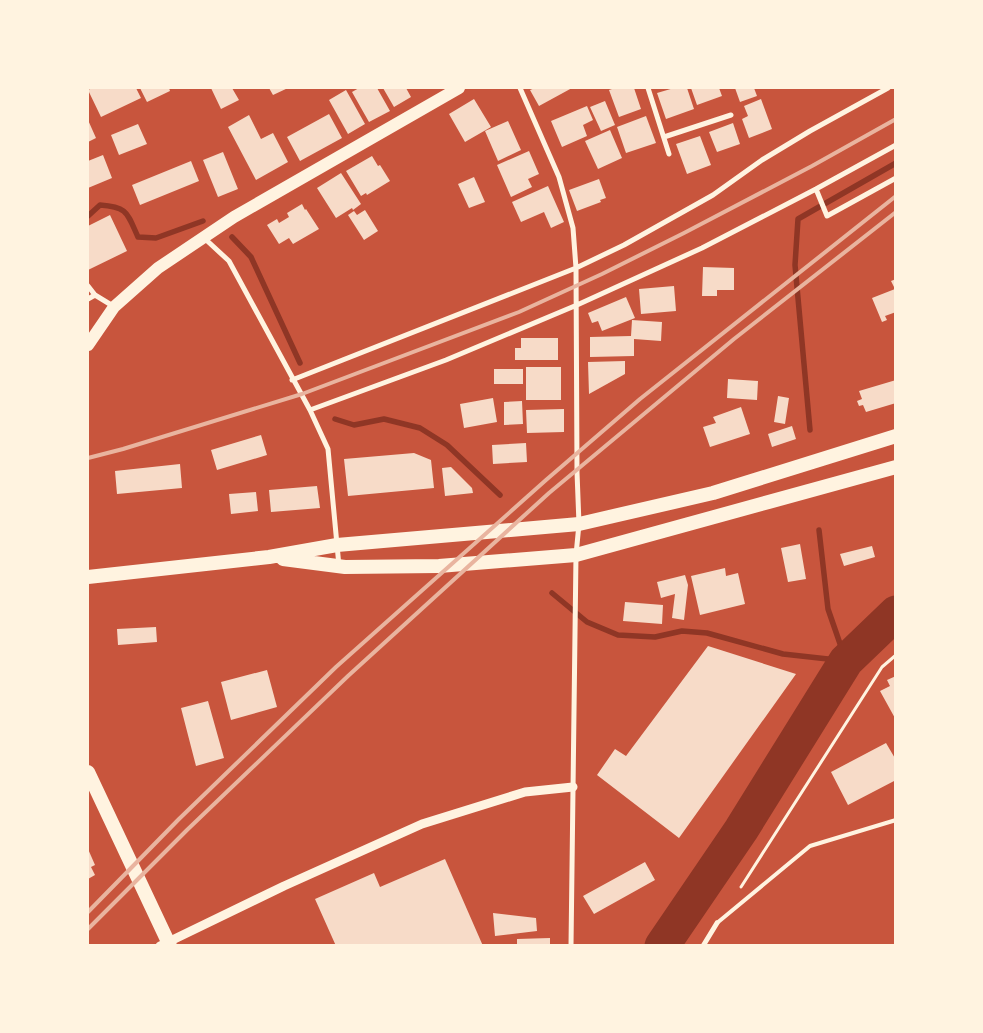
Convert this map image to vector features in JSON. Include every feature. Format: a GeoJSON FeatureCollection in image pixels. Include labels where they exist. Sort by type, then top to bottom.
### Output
{"type":"FeatureCollection","features":[{"type":"Feature","properties":{"kind":"highway"},"geometry":{"type":"LineString","coordinates":[[88,587],[94,576],[269,557],[337,545],[579,524],[713,493],[896,436]]}},
{"type":"Feature","properties":{"kind":"highway"},"geometry":{"type":"LineString","coordinates":[[269,557],[339,566],[439,566],[576,555],[896,467]]}},
{"type":"Feature","properties":{"kind":"highway"},"geometry":{"type":"LineString","coordinates":[[88,772],[166,944]]}},
{"type":"Feature","properties":{"kind":"main road"},"geometry":{"type":"LineString","coordinates":[[88,345],[114,307],[158,268],[234,217],[459,88]]}},
{"type":"Feature","properties":{"kind":"street"},"geometry":{"type":"LineString","coordinates":[[520,88],[559,177],[574,228],[577,305],[577,472],[579,524],[576,555],[571,946]]}},
{"type":"Feature","properties":{"kind":"street"},"geometry":{"type":"LineString","coordinates":[[648,88],[669,154]]}},
{"type":"Feature","properties":{"kind":"street"},"geometry":{"type":"LineString","coordinates":[[292,380],[576,268],[624,245],[713,195],[762,160],[888,88]]}},
{"type":"Feature","properties":{"kind":"street"},"geometry":{"type":"LineString","coordinates":[[664,137],[732,115]]}},
{"type":"Feature","properties":{"kind":"street"},"geometry":{"type":"LineString","coordinates":[[310,410],[446,360],[577,305],[702,248],[896,145]]}},
{"type":"Feature","properties":{"kind":"street"},"geometry":{"type":"LineString","coordinates":[[816,189],[827,216],[896,178]]}},
{"type":"Feature","properties":{"kind":"street"},"geometry":{"type":"LineString","coordinates":[[204,237],[229,261],[310,410],[328,449],[339,566]]}},
{"type":"Feature","properties":{"kind":"street"},"geometry":{"type":"LineString","coordinates":[[88,286],[95,295],[114,307]]}},
{"type":"Feature","properties":{"kind":"street"},"geometry":{"type":"LineString","coordinates":[[88,299],[95,295]]}},
{"type":"Feature","properties":{"kind":"street"},"geometry":{"type":"LineString","coordinates":[[166,944],[284,886],[422,824],[525,792],[574,787]]}},
{"type":"Feature","properties":{"kind":"street"},"geometry":{"type":"LineString","coordinates":[[703,946],[717,923]]}},
{"type":"Feature","properties":{"kind":"lane"},"geometry":{"type":"LineString","coordinates":[[717,923],[810,846],[896,820]]}},
{"type":"Feature","properties":{"kind":"path"},"geometry":{"type":"LineString","coordinates":[[738,891],[882,667],[896,655]]}},
{"type":"Feature","properties":{"kind":"building"},"geometry":{"type":"Polygon","coordinates":[[[92,88],[136,88],[141,98],[101,117],[88,90],[92,88]]]}},
{"type":"Feature","properties":{"kind":"building"},"geometry":{"type":"Polygon","coordinates":[[[140,88],[169,88],[170,91],[147,102],[140,88]]]}},
{"type":"Feature","properties":{"kind":"building"},"geometry":{"type":"Polygon","coordinates":[[[211,88],[232,88],[239,100],[221,109],[211,88]]]}},
{"type":"Feature","properties":{"kind":"building"},"geometry":{"type":"Polygon","coordinates":[[[269,88],[288,88],[273,95],[269,88]]]}},
{"type":"Feature","properties":{"kind":"building"},"geometry":{"type":"Polygon","coordinates":[[[359,88],[377,88],[390,111],[369,122],[352,92],[359,88]]]}},
{"type":"Feature","properties":{"kind":"building"},"geometry":{"type":"Polygon","coordinates":[[[383,88],[406,88],[411,97],[394,107],[383,88]]]}},
{"type":"Feature","properties":{"kind":"building"},"geometry":{"type":"Polygon","coordinates":[[[535,88],[572,88],[539,106],[530,90],[535,88]]]}},
{"type":"Feature","properties":{"kind":"building"},"geometry":{"type":"Polygon","coordinates":[[[615,88],[634,88],[641,109],[619,117],[609,90],[615,88]]]}},
{"type":"Feature","properties":{"kind":"building"},"geometry":{"type":"Polygon","coordinates":[[[674,88],[687,88],[694,109],[666,119],[657,93],[674,88]]]}},
{"type":"Feature","properties":{"kind":"building"},"geometry":{"type":"Polygon","coordinates":[[[691,88],[719,88],[722,96],[697,105],[691,88]]]}},
{"type":"Feature","properties":{"kind":"building"},"geometry":{"type":"Polygon","coordinates":[[[735,88],[754,88],[757,96],[740,102],[735,88]]]}},
{"type":"Feature","properties":{"kind":"building"},"geometry":{"type":"Polygon","coordinates":[[[346,90],[365,124],[348,134],[329,100],[346,90]]]}},
{"type":"Feature","properties":{"kind":"building"},"geometry":{"type":"Polygon","coordinates":[[[474,99],[491,127],[465,142],[449,114],[474,99]]]}},
{"type":"Feature","properties":{"kind":"building"},"geometry":{"type":"Polygon","coordinates":[[[761,99],[772,129],[749,138],[742,119],[748,116],[744,106],[761,99]]]}},
{"type":"Feature","properties":{"kind":"building"},"geometry":{"type":"Polygon","coordinates":[[[605,101],[615,125],[601,131],[590,107],[605,101]]]}},
{"type":"Feature","properties":{"kind":"building"},"geometry":{"type":"Polygon","coordinates":[[[587,106],[593,120],[583,125],[587,136],[562,147],[551,121],[587,106]]]}},
{"type":"Feature","properties":{"kind":"building"},"geometry":{"type":"Polygon","coordinates":[[[329,114],[342,138],[300,161],[287,137],[329,114]]]}},
{"type":"Feature","properties":{"kind":"building"},"geometry":{"type":"Polygon","coordinates":[[[249,115],[261,139],[273,133],[288,162],[256,180],[228,127],[249,115]]]}},
{"type":"Feature","properties":{"kind":"building"},"geometry":{"type":"Polygon","coordinates":[[[646,116],[656,143],[626,153],[617,127],[646,116]]]}},
{"type":"Feature","properties":{"kind":"building"},"geometry":{"type":"Polygon","coordinates":[[[88,120],[96,138],[88,142],[88,120]]]}},
{"type":"Feature","properties":{"kind":"building"},"geometry":{"type":"Polygon","coordinates":[[[508,121],[521,150],[498,161],[485,131],[508,121]]]}},
{"type":"Feature","properties":{"kind":"building"},"geometry":{"type":"Polygon","coordinates":[[[733,123],[740,144],[717,152],[709,132],[733,123]]]}},
{"type":"Feature","properties":{"kind":"building"},"geometry":{"type":"Polygon","coordinates":[[[138,124],[147,144],[119,155],[111,135],[138,124]]]}},
{"type":"Feature","properties":{"kind":"building"},"geometry":{"type":"Polygon","coordinates":[[[610,130],[622,158],[598,169],[585,141],[610,130]]]}},
{"type":"Feature","properties":{"kind":"building"},"geometry":{"type":"Polygon","coordinates":[[[700,136],[711,165],[687,174],[676,144],[700,136]]]}},
{"type":"Feature","properties":{"kind":"building"},"geometry":{"type":"Polygon","coordinates":[[[529,151],[539,174],[528,179],[532,187],[511,197],[497,165],[529,151]]]}},
{"type":"Feature","properties":{"kind":"building"},"geometry":{"type":"Polygon","coordinates":[[[223,152],[238,189],[218,197],[203,160],[223,152]]]}},
{"type":"Feature","properties":{"kind":"building"},"geometry":{"type":"Polygon","coordinates":[[[103,155],[112,178],[88,188],[88,161],[103,155]]]}},
{"type":"Feature","properties":{"kind":"building"},"geometry":{"type":"Polygon","coordinates":[[[372,156],[390,181],[367,195],[366,193],[361,196],[346,171],[372,156]]]}},
{"type":"Feature","properties":{"kind":"building"},"geometry":{"type":"Polygon","coordinates":[[[191,161],[199,181],[140,205],[132,185],[191,161]]]}},
{"type":"Feature","properties":{"kind":"building"},"geometry":{"type":"Polygon","coordinates":[[[341,173],[361,204],[336,218],[317,188],[341,173]]]}},
{"type":"Feature","properties":{"kind":"building"},"geometry":{"type":"Polygon","coordinates":[[[474,177],[485,202],[469,208],[458,184],[474,177]]]}},
{"type":"Feature","properties":{"kind":"building"},"geometry":{"type":"Polygon","coordinates":[[[599,179],[606,198],[600,200],[601,202],[577,211],[569,190],[599,179]]]}},
{"type":"Feature","properties":{"kind":"building"},"geometry":{"type":"Polygon","coordinates":[[[548,186],[564,222],[551,228],[544,212],[521,222],[512,202],[548,186]]]}},
{"type":"Feature","properties":{"kind":"building"},"geometry":{"type":"Polygon","coordinates":[[[302,204],[319,229],[293,244],[289,238],[279,244],[267,225],[277,219],[279,223],[289,217],[287,213],[302,204]]]}},
{"type":"Feature","properties":{"kind":"building"},"geometry":{"type":"Polygon","coordinates":[[[365,210],[378,231],[364,240],[348,215],[354,211],[357,215],[365,210]]]}},
{"type":"Feature","properties":{"kind":"building"},"geometry":{"type":"Polygon","coordinates":[[[110,215],[127,251],[88,270],[88,226],[110,215]]]}},
{"type":"Feature","properties":{"kind":"building"},"geometry":{"type":"Polygon","coordinates":[[[703,267],[734,268],[734,290],[717,290],[717,296],[702,296],[703,267]]]}},
{"type":"Feature","properties":{"kind":"building"},"geometry":{"type":"Polygon","coordinates":[[[896,279],[896,312],[885,316],[887,320],[882,322],[872,298],[895,289],[891,281],[896,279]]]}},
{"type":"Feature","properties":{"kind":"building"},"geometry":{"type":"Polygon","coordinates":[[[674,286],[676,311],[641,314],[639,289],[674,286]]]}},
{"type":"Feature","properties":{"kind":"building"},"geometry":{"type":"Polygon","coordinates":[[[626,297],[635,318],[602,331],[598,321],[592,323],[588,313],[626,297]]]}},
{"type":"Feature","properties":{"kind":"building"},"geometry":{"type":"Polygon","coordinates":[[[632,320],[662,322],[661,341],[634,339],[634,356],[590,357],[590,337],[631,336],[632,320]]]}},
{"type":"Feature","properties":{"kind":"building"},"geometry":{"type":"Polygon","coordinates":[[[521,338],[558,338],[558,360],[515,360],[515,348],[521,348],[521,338]]]}},
{"type":"Feature","properties":{"kind":"building"},"geometry":{"type":"Polygon","coordinates":[[[625,361],[625,374],[589,394],[588,362],[625,361]]]}},
{"type":"Feature","properties":{"kind":"building"},"geometry":{"type":"Polygon","coordinates":[[[526,367],[561,367],[561,400],[526,400],[526,367]]]}},
{"type":"Feature","properties":{"kind":"building"},"geometry":{"type":"Polygon","coordinates":[[[494,369],[523,369],[523,384],[494,384],[494,369]]]}},
{"type":"Feature","properties":{"kind":"building"},"geometry":{"type":"Polygon","coordinates":[[[728,379],[758,381],[757,400],[727,398],[728,379]]]}},
{"type":"Feature","properties":{"kind":"building"},"geometry":{"type":"Polygon","coordinates":[[[896,380],[896,403],[866,412],[863,405],[859,406],[857,401],[862,399],[859,391],[896,380]]]}},
{"type":"Feature","properties":{"kind":"building"},"geometry":{"type":"Polygon","coordinates":[[[778,396],[789,398],[785,424],[774,422],[778,396]]]}},
{"type":"Feature","properties":{"kind":"building"},"geometry":{"type":"Polygon","coordinates":[[[493,398],[497,422],[464,428],[460,404],[493,398]]]}},
{"type":"Feature","properties":{"kind":"building"},"geometry":{"type":"Polygon","coordinates":[[[522,401],[523,424],[504,425],[504,402],[522,401]]]}},
{"type":"Feature","properties":{"kind":"building"},"geometry":{"type":"Polygon","coordinates":[[[741,407],[750,434],[710,447],[703,427],[716,423],[713,417],[741,407]]]}},
{"type":"Feature","properties":{"kind":"building"},"geometry":{"type":"Polygon","coordinates":[[[564,409],[564,432],[527,433],[526,410],[564,409]]]}},
{"type":"Feature","properties":{"kind":"building"},"geometry":{"type":"Polygon","coordinates":[[[792,426],[796,439],[772,447],[768,434],[792,426]]]}},
{"type":"Feature","properties":{"kind":"building"},"geometry":{"type":"Polygon","coordinates":[[[261,435],[267,455],[217,470],[211,450],[261,435]]]}},
{"type":"Feature","properties":{"kind":"building"},"geometry":{"type":"Polygon","coordinates":[[[526,443],[527,462],[493,464],[492,445],[526,443]]]}},
{"type":"Feature","properties":{"kind":"building"},"geometry":{"type":"Polygon","coordinates":[[[414,453],[431,460],[434,488],[348,496],[344,459],[414,453]]]}},
{"type":"Feature","properties":{"kind":"building"},"geometry":{"type":"Polygon","coordinates":[[[180,464],[182,488],[117,494],[115,471],[180,464]]]}},
{"type":"Feature","properties":{"kind":"building"},"geometry":{"type":"Polygon","coordinates":[[[451,467],[472,488],[473,493],[445,496],[442,468],[451,467]]]}},
{"type":"Feature","properties":{"kind":"building"},"geometry":{"type":"Polygon","coordinates":[[[317,486],[320,508],[271,512],[269,490],[317,486]]]}},
{"type":"Feature","properties":{"kind":"building"},"geometry":{"type":"Polygon","coordinates":[[[256,492],[258,511],[231,514],[229,494],[256,492]]]}},
{"type":"Feature","properties":{"kind":"building"},"geometry":{"type":"Polygon","coordinates":[[[800,544],[806,579],[788,582],[781,548],[800,544]]]}},
{"type":"Feature","properties":{"kind":"building"},"geometry":{"type":"Polygon","coordinates":[[[872,546],[875,557],[844,566],[840,554],[872,546]]]}},
{"type":"Feature","properties":{"kind":"building"},"geometry":{"type":"Polygon","coordinates":[[[725,568],[726,576],[738,573],[745,604],[700,615],[691,576],[725,568]]]}},
{"type":"Feature","properties":{"kind":"building"},"geometry":{"type":"Polygon","coordinates":[[[685,575],[688,585],[684,620],[672,618],[675,594],[661,598],[657,582],[685,575]]]}},
{"type":"Feature","properties":{"kind":"building"},"geometry":{"type":"Polygon","coordinates":[[[625,602],[663,605],[662,624],[623,621],[625,602]]]}},
{"type":"Feature","properties":{"kind":"building"},"geometry":{"type":"Polygon","coordinates":[[[156,627],[157,642],[118,645],[117,629],[156,627]]]}},
{"type":"Feature","properties":{"kind":"building"},"geometry":{"type":"Polygon","coordinates":[[[708,646],[796,674],[679,838],[597,775],[615,749],[626,756],[708,646]]]}},
{"type":"Feature","properties":{"kind":"building"},"geometry":{"type":"Polygon","coordinates":[[[267,670],[277,707],[231,720],[221,682],[267,670]]]}},
{"type":"Feature","properties":{"kind":"building"},"geometry":{"type":"Polygon","coordinates":[[[896,676],[896,720],[880,691],[890,686],[887,680],[896,676]]]}},
{"type":"Feature","properties":{"kind":"building"},"geometry":{"type":"Polygon","coordinates":[[[208,701],[224,758],[196,766],[181,708],[208,701]]]}},
{"type":"Feature","properties":{"kind":"building"},"geometry":{"type":"Polygon","coordinates":[[[886,743],[896,760],[896,780],[848,805],[831,772],[886,743]]]}},
{"type":"Feature","properties":{"kind":"building"},"geometry":{"type":"Polygon","coordinates":[[[88,849],[95,865],[91,867],[95,875],[88,879],[88,849]]]}},
{"type":"Feature","properties":{"kind":"building"},"geometry":{"type":"Polygon","coordinates":[[[445,859],[483,946],[336,946],[315,899],[374,873],[380,887],[445,859]]]}},
{"type":"Feature","properties":{"kind":"building"},"geometry":{"type":"Polygon","coordinates":[[[645,862],[655,880],[594,914],[583,896],[645,862]]]}},
{"type":"Feature","properties":{"kind":"building"},"geometry":{"type":"Polygon","coordinates":[[[493,913],[536,918],[537,931],[495,936],[493,913]]]}},
{"type":"Feature","properties":{"kind":"building"},"geometry":{"type":"Polygon","coordinates":[[[550,938],[550,946],[517,946],[517,939],[550,938]]]}},
{"type":"Feature","properties":{"kind":"waterway"},"geometry":{"type":"LineString","coordinates":[[810,430],[795,265],[798,219],[896,163]]}},
{"type":"Feature","properties":{"kind":"waterway"},"geometry":{"type":"LineString","coordinates":[[88,216],[100,205],[116,207],[129,217],[138,237],[156,238],[203,221]]}},
{"type":"Feature","properties":{"kind":"waterway"},"geometry":{"type":"LineString","coordinates":[[232,237],[251,257],[300,363]]}},
{"type":"Feature","properties":{"kind":"waterway"},"geometry":{"type":"LineString","coordinates":[[335,419],[354,425],[384,419],[420,428],[447,445],[500,495]]}},
{"type":"Feature","properties":{"kind":"waterway"},"geometry":{"type":"LineString","coordinates":[[552,593],[587,622],[618,635],[655,637],[682,631],[707,633],[783,654],[846,661],[828,609],[819,530]]}},
{"type":"Feature","properties":{"kind":"waterway"},"geometry":{"type":"LineString","coordinates":[[662,946],[741,830],[846,661],[896,613]]}},
{"type":"Feature","properties":{"kind":"railway"},"geometry":{"type":"LineString","coordinates":[[88,458],[302,394],[519,312],[602,274],[684,233],[812,166],[896,119]]}},
{"type":"Feature","properties":{"kind":"railway"},"geometry":{"type":"LineString","coordinates":[[88,912],[179,819],[336,667],[546,480],[640,399],[896,196]]}},
{"type":"Feature","properties":{"kind":"railway"},"geometry":{"type":"LineString","coordinates":[[88,929],[187,830],[348,676],[549,493],[734,339],[896,212]]}}]}
